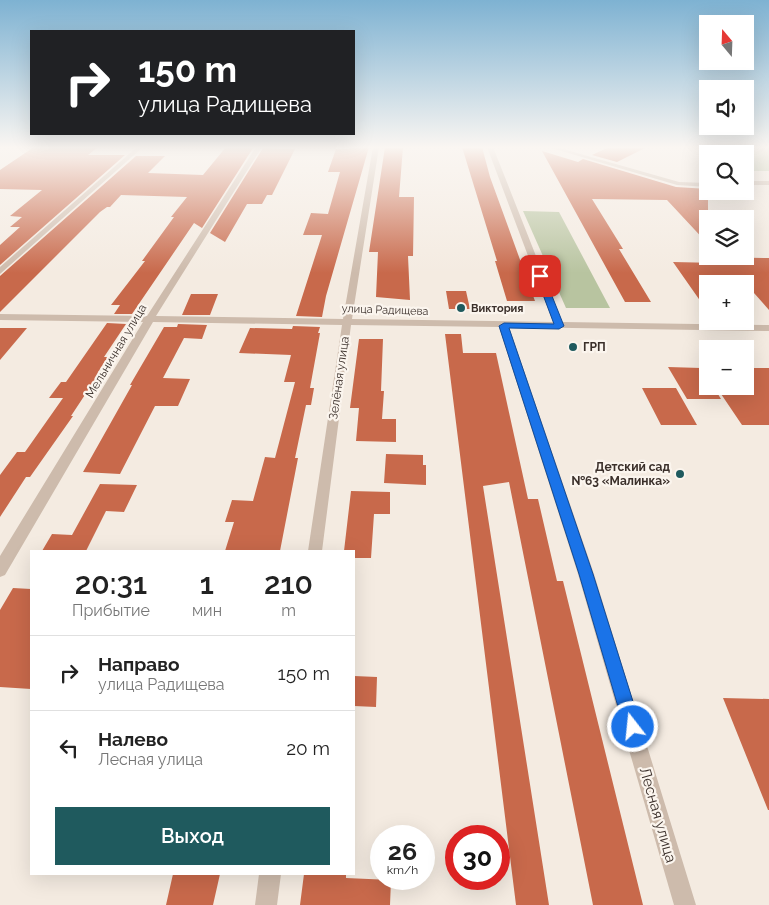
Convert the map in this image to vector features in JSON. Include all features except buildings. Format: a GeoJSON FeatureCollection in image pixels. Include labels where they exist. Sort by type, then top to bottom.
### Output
{"type":"FeatureCollection","features":[{"type":"Feature","properties":{"kind":"street"},"geometry":{"type":"LineString","coordinates":[[0,271],[92,189]]}},
{"type":"Feature","properties":{"kind":"street","name":"Мельничная улица"},"geometry":{"type":"LineString","coordinates":[[0,570],[150,319],[232,189]]}},
{"type":"Feature","properties":{"kind":"street","name":"Зелёная улица"},"geometry":{"type":"LineString","coordinates":[[315,550],[347,321],[369,189]]}},
{"type":"Feature","properties":{"kind":"street"},"geometry":{"type":"LineString","coordinates":[[506,189],[559,326]]}},
{"type":"Feature","properties":{"kind":"street","name":"улица Радищева"},"geometry":{"type":"LineString","coordinates":[[0,317],[347,321],[504,326],[769,328]]}},
{"type":"Feature","properties":{"kind":"street","name":"Лесная улица"},"geometry":{"type":"LineString","coordinates":[[504,326],[586,574],[685,905]]}},
{"type":"Feature","properties":{"kind":"street"},"geometry":{"type":"LineString","coordinates":[[266,905],[270,875]]}},
{"type":"Feature","properties":{"kind":"green space"},"geometry":{"type":"Polygon","coordinates":[[[523,211],[559,212],[610,308],[566,308],[523,211]]]}},
{"type":"Feature","properties":{"kind":"place","name":"Виктория"},"geometry":{"type":"Point","coordinates":[461,308]}},
{"type":"Feature","properties":{"kind":"place","name":"ГРП"},"geometry":{"type":"Point","coordinates":[573,347]}},
{"type":"Feature","properties":{"kind":"place","name":"Детский сад №63 «Малинка»"},"geometry":{"type":"Point","coordinates":[680,474]}},
{"type":"Feature","properties":{"kind":"route"},"geometry":{"type":"LineString","coordinates":[[540,276],[559,326],[504,326],[586,574],[633,727]]}}]}
